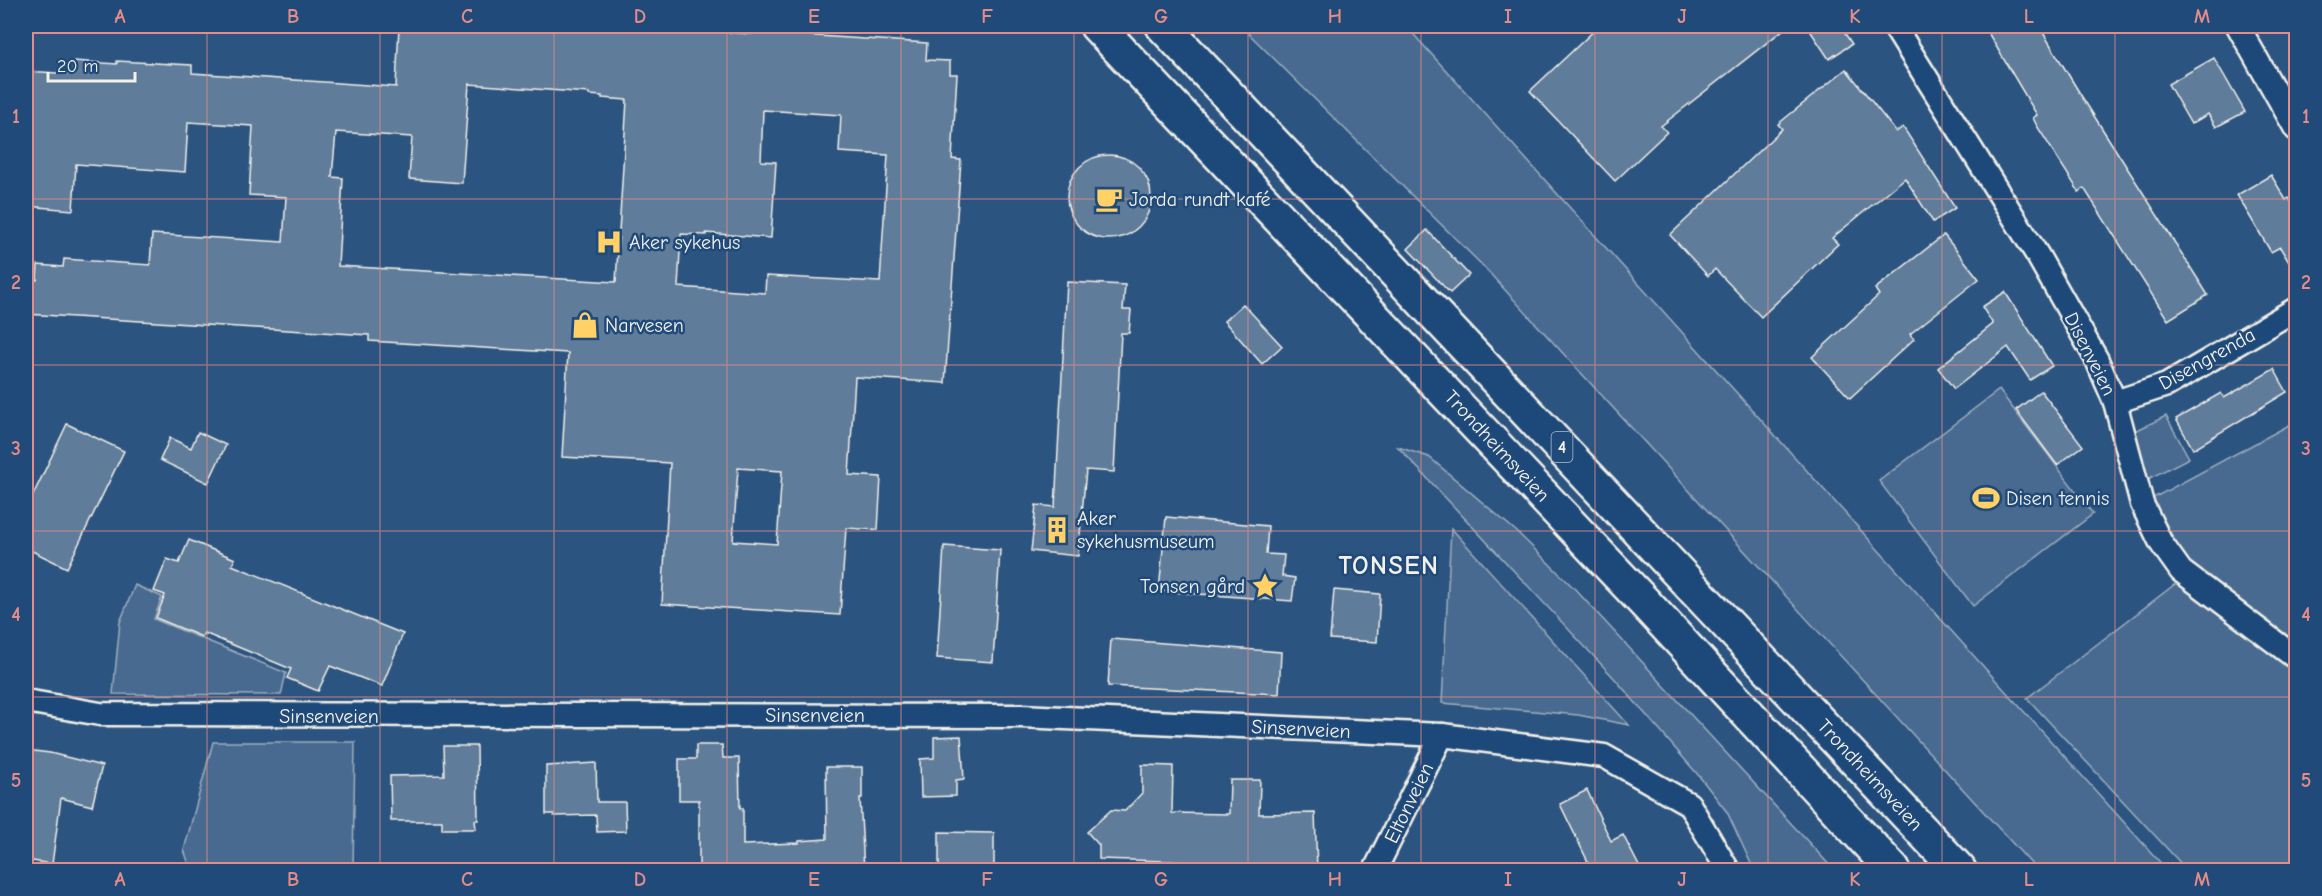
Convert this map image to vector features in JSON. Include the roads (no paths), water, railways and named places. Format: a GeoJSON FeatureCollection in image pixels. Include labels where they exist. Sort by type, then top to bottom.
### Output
{"type":"FeatureCollection","features":[{"type":"Feature","properties":{"kind":"highway","name":"Trondheimsveien"},"geometry":{"type":"LineString","coordinates":[[1097,26],[1645,603],[1893,870]]}},
{"type":"Feature","properties":{"kind":"highway","name":"Trondheimsveien"},"geometry":{"type":"LineString","coordinates":[[1163,26],[1959,870]]}},
{"type":"Feature","properties":{"kind":"street","name":"Disenveien"},"geometry":{"type":"LineString","coordinates":[[1894,26],[2038,256],[2097,360],[2115,402],[2142,504],[2161,543],[2181,571],[2296,658]]}},
{"type":"Feature","properties":{"kind":"street"},"geometry":{"type":"LineString","coordinates":[[2238,26],[2296,129]]}},
{"type":"Feature","properties":{"kind":"street","name":"Disengrenda"},"geometry":{"type":"LineString","coordinates":[[2115,402],[2167,385],[2296,309]]}},
{"type":"Feature","properties":{"kind":"street","name":"Sinsenveien"},"geometry":{"type":"LineString","coordinates":[[26,701],[100,714],[1021,716],[1442,735],[1604,756],[1689,804],[1728,870]]}},
{"type":"Feature","properties":{"kind":"street","name":"Eltonveien"},"geometry":{"type":"LineString","coordinates":[[1376,870],[1442,735]]}},
{"type":"Feature","properties":{"kind":"place","name":"Jorda rundt kafé"},"geometry":{"type":"Point","coordinates":[1109,199]}},
{"type":"Feature","properties":{"kind":"place","name":"Aker sykehus"},"geometry":{"type":"Point","coordinates":[609,242]}},
{"type":"Feature","properties":{"kind":"place","name":"Narvesen"},"geometry":{"type":"Point","coordinates":[585,325]}},
{"type":"Feature","properties":{"kind":"place","name":"Disen tennis"},"geometry":{"type":"Point","coordinates":[1986,498]}},
{"type":"Feature","properties":{"kind":"place","name":"Aker sykehusmuseum"},"geometry":{"type":"Point","coordinates":[1057,530]}},
{"type":"Feature","properties":{"kind":"place","name":"Tonsen gård"},"geometry":{"type":"Point","coordinates":[1265,586]}},
{"type":"Feature","properties":{"kind":"district","name":"TONSEN"},"geometry":{"type":"Point","coordinates":[1389,566]}}]}
